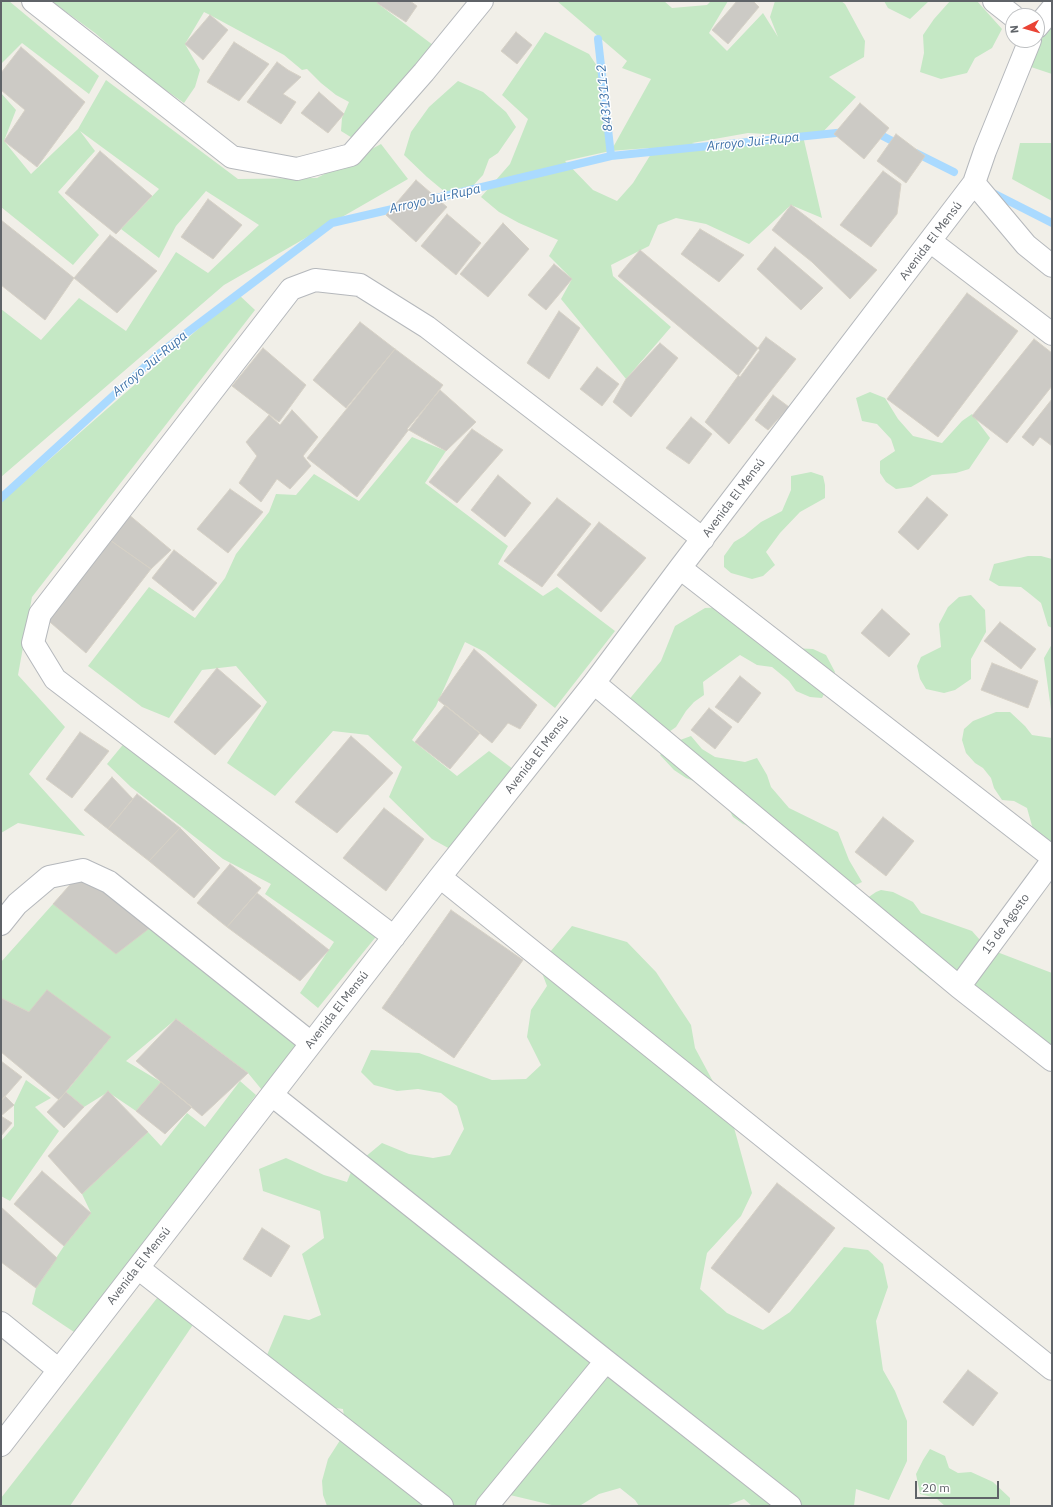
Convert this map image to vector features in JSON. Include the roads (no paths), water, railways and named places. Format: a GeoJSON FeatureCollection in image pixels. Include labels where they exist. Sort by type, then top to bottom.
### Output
{"type":"FeatureCollection","features":[{"type":"Feature","properties":{"kind":"street"},"geometry":{"type":"LineString","coordinates":[[33,1],[232,158],[297,169],[351,155],[424,72],[482,1]]}},
{"type":"Feature","properties":{"kind":"street"},"geometry":{"type":"LineString","coordinates":[[994,1],[1005,10]]}},
{"type":"Feature","properties":{"kind":"street"},"geometry":{"type":"LineString","coordinates":[[1045,17],[1052,9]]}},
{"type":"Feature","properties":{"kind":"street","name":"Avenida El Mensú"},"geometry":{"type":"LineString","coordinates":[[1,1445],[440,877],[594,683],[680,568],[974,184],[985,151],[1027,48]]}},
{"type":"Feature","properties":{"kind":"street"},"geometry":{"type":"LineString","coordinates":[[974,184],[1026,245],[1052,266]]}},
{"type":"Feature","properties":{"kind":"street"},"geometry":{"type":"LineString","coordinates":[[930,241],[1052,334]]}},
{"type":"Feature","properties":{"kind":"street"},"geometry":{"type":"LineString","coordinates":[[394,937],[55,679],[33,643],[40,614],[291,289],[315,280],[360,285],[427,327],[703,539]]}},
{"type":"Feature","properties":{"kind":"street"},"geometry":{"type":"LineString","coordinates":[[680,568],[1052,858]]}},
{"type":"Feature","properties":{"kind":"street"},"geometry":{"type":"LineString","coordinates":[[594,683],[959,987],[1052,1060]]}},
{"type":"Feature","properties":{"kind":"street","name":"15 de Agosto"},"geometry":{"type":"LineString","coordinates":[[959,987],[1052,861]]}},
{"type":"Feature","properties":{"kind":"street"},"geometry":{"type":"LineString","coordinates":[[1,924],[17,904],[49,877],[83,870],[109,882],[312,1043]]}},
{"type":"Feature","properties":{"kind":"street"},"geometry":{"type":"LineString","coordinates":[[440,877],[1052,1369]]}},
{"type":"Feature","properties":{"kind":"street"},"geometry":{"type":"LineString","coordinates":[[272,1095],[790,1506]]}},
{"type":"Feature","properties":{"kind":"street"},"geometry":{"type":"LineString","coordinates":[[138,1268],[442,1506]]}},
{"type":"Feature","properties":{"kind":"street"},"geometry":{"type":"LineString","coordinates":[[1,1323],[59,1370]]}},
{"type":"Feature","properties":{"kind":"street"},"geometry":{"type":"LineString","coordinates":[[487,1506],[606,1361]]}},
{"type":"Feature","properties":{"kind":"waterway","name":"8431311-2"},"geometry":{"type":"LineString","coordinates":[[598,39],[611,156]]}},
{"type":"Feature","properties":{"kind":"waterway","name":"Arroyo Jui-Rupa"},"geometry":{"type":"LineString","coordinates":[[873,131],[900,145]]}},
{"type":"Feature","properties":{"kind":"waterway","name":"Arroyo Jui-Rupa"},"geometry":{"type":"LineString","coordinates":[[428,200],[611,156],[846,132]]}},
{"type":"Feature","properties":{"kind":"waterway","name":"Arroyo Jui-Rupa"},"geometry":{"type":"LineString","coordinates":[[916,153],[954,172]]}},
{"type":"Feature","properties":{"kind":"waterway","name":"Arroyo Jui-Rupa"},"geometry":{"type":"LineString","coordinates":[[991,192],[1052,223]]}},
{"type":"Feature","properties":{"kind":"waterway","name":"Arroyo Jui-Rupa"},"geometry":{"type":"LineString","coordinates":[[1,498],[160,353],[332,223],[401,207]]}}]}
